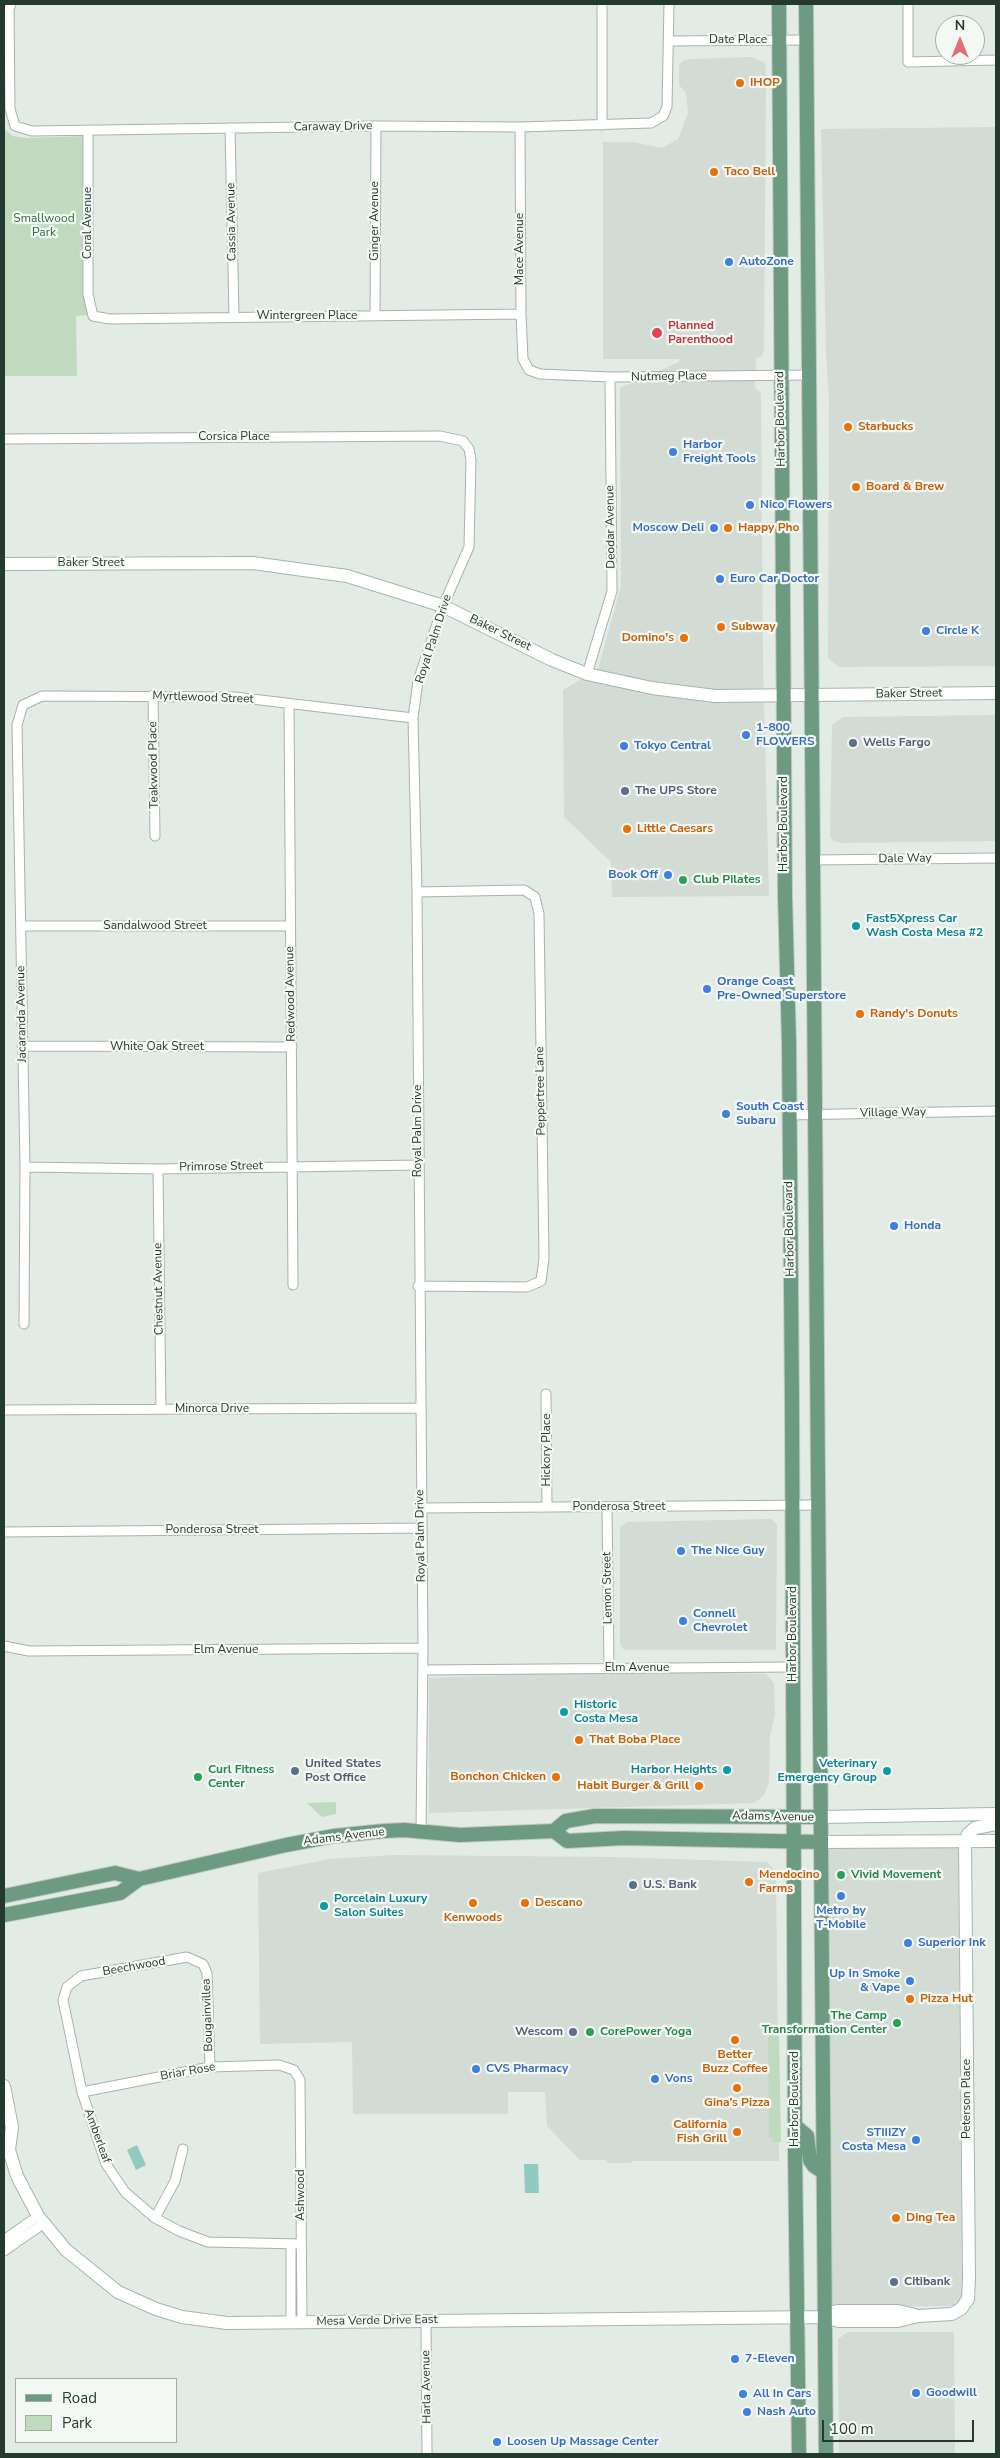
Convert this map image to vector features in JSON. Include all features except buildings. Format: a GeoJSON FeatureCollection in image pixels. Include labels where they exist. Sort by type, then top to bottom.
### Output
{"type":"FeatureCollection","features":[{"type":"Feature","properties":{"kind":"main road","name":"Harbor Boulevard"},"geometry":{"type":"LineString","coordinates":[[779,4],[784,887],[789,1115],[795,2126],[800,2454]]}},
{"type":"Feature","properties":{"kind":"main road","name":"Harbor Boulevard"},"geometry":{"type":"LineString","coordinates":[[806,4],[826,2454]]}},
{"type":"Feature","properties":{"kind":"main road","name":"Adams Avenue"},"geometry":{"type":"LineString","coordinates":[[554,1831],[566,1820],[594,1816],[820,1818]]}},
{"type":"Feature","properties":{"kind":"main road","name":"Adams Avenue"},"geometry":{"type":"LineString","coordinates":[[4,1915],[120,1893],[138,1879],[321,1838],[384,1831],[483,1834],[554,1831],[567,1841],[624,1838],[820,1842]]}},
{"type":"Feature","properties":{"kind":"main road","name":"Adams Avenue"},"geometry":{"type":"LineString","coordinates":[[4,1896],[115,1873],[138,1879]]}},
{"type":"Feature","properties":{"kind":"main road"},"geometry":{"type":"LineString","coordinates":[[795,2126],[807,2136],[814,2166],[823,2172]]}},
{"type":"Feature","properties":{"kind":"street","name":"Caraway Drive"},"geometry":{"type":"LineString","coordinates":[[11,4],[9,8],[10,109],[15,126],[32,131],[376,126],[520,127],[651,123],[663,116],[668,107],[670,41]]}},
{"type":"Feature","properties":{"kind":"street"},"geometry":{"type":"LineString","coordinates":[[602,4],[602,125]]}},
{"type":"Feature","properties":{"kind":"street"},"geometry":{"type":"LineString","coordinates":[[669,4],[670,41]]}},
{"type":"Feature","properties":{"kind":"street"},"geometry":{"type":"LineString","coordinates":[[908,4],[908,62],[996,60]]}},
{"type":"Feature","properties":{"kind":"street","name":"Date Place"},"geometry":{"type":"LineString","coordinates":[[670,41],[806,40]]}},
{"type":"Feature","properties":{"kind":"street","name":"Ginger Avenue"},"geometry":{"type":"LineString","coordinates":[[375,316],[376,126]]}},
{"type":"Feature","properties":{"kind":"street","name":"Mace Avenue"},"geometry":{"type":"LineString","coordinates":[[520,127],[521,314],[523,359],[529,370]]}},
{"type":"Feature","properties":{"kind":"street","name":"Cassia Avenue"},"geometry":{"type":"LineString","coordinates":[[230,128],[234,316]]}},
{"type":"Feature","properties":{"kind":"street","name":"Coral Avenue"},"geometry":{"type":"LineString","coordinates":[[88,130],[88,294],[93,316]]}},
{"type":"Feature","properties":{"kind":"street","name":"Wintergreen Place"},"geometry":{"type":"LineString","coordinates":[[93,316],[110,319],[521,314]]}},
{"type":"Feature","properties":{"kind":"street","name":"Nutmeg Place"},"geometry":{"type":"LineString","coordinates":[[529,370],[540,374],[610,377],[810,376]]}},
{"type":"Feature","properties":{"kind":"street","name":"Deodar Avenue"},"geometry":{"type":"LineString","coordinates":[[587,674],[612,591],[610,377]]}},
{"type":"Feature","properties":{"kind":"street","name":"Corsica Place"},"geometry":{"type":"LineString","coordinates":[[4,438],[440,436],[463,441]]}},
{"type":"Feature","properties":{"kind":"street","name":"Royal Palm Drive"},"geometry":{"type":"LineString","coordinates":[[421,1832],[422,1648],[418,1286],[417,892],[413,718],[418,681],[443,606],[469,547],[471,460],[469,449],[463,441]]}},
{"type":"Feature","properties":{"kind":"street","name":"Baker Street"},"geometry":{"type":"LineString","coordinates":[[4,564],[254,563],[347,576],[443,606],[552,660],[587,674],[652,688],[714,696],[996,693]]}},
{"type":"Feature","properties":{"kind":"street","name":"Myrtlewood Street"},"geometry":{"type":"LineString","coordinates":[[23,705],[42,696],[153,695],[235,697],[413,718]]}},
{"type":"Feature","properties":{"kind":"street","name":"Teakwood Place"},"geometry":{"type":"LineString","coordinates":[[153,695],[155,836]]}},
{"type":"Feature","properties":{"kind":"street","name":"Redwood Avenue"},"geometry":{"type":"LineString","coordinates":[[288,704],[294,1165],[293,1285]]}},
{"type":"Feature","properties":{"kind":"street","name":"Jacaranda Avenue"},"geometry":{"type":"LineString","coordinates":[[23,705],[17,725],[25,1167],[24,1324]]}},
{"type":"Feature","properties":{"kind":"street","name":"Dale Way"},"geometry":{"type":"LineString","coordinates":[[813,860],[996,858]]}},
{"type":"Feature","properties":{"kind":"street","name":"Peppertree Lane"},"geometry":{"type":"LineString","coordinates":[[417,892],[524,890],[535,897],[539,914],[544,1258],[541,1281],[527,1287],[418,1286]]}},
{"type":"Feature","properties":{"kind":"street","name":"Sandalwood Street"},"geometry":{"type":"LineString","coordinates":[[21,926],[290,926]]}},
{"type":"Feature","properties":{"kind":"street","name":"White Oak Street"},"geometry":{"type":"LineString","coordinates":[[22,1046],[292,1047]]}},
{"type":"Feature","properties":{"kind":"street","name":"Village Way"},"geometry":{"type":"LineString","coordinates":[[789,1115],[996,1111]]}},
{"type":"Feature","properties":{"kind":"street","name":"Primrose Street"},"geometry":{"type":"LineString","coordinates":[[25,1167],[158,1169],[294,1165],[418,1165]]}},
{"type":"Feature","properties":{"kind":"street","name":"Chestnut Avenue"},"geometry":{"type":"LineString","coordinates":[[158,1169],[161,1408]]}},
{"type":"Feature","properties":{"kind":"street","name":"Hickory Place"},"geometry":{"type":"LineString","coordinates":[[546,1394],[547,1507]]}},
{"type":"Feature","properties":{"kind":"street","name":"Minorca Drive"},"geometry":{"type":"LineString","coordinates":[[4,1410],[419,1408]]}},
{"type":"Feature","properties":{"kind":"street","name":"Ponderosa Street"},"geometry":{"type":"LineString","coordinates":[[421,1508],[818,1505]]}},
{"type":"Feature","properties":{"kind":"street","name":"Lemon Street"},"geometry":{"type":"LineString","coordinates":[[607,1507],[609,1668]]}},
{"type":"Feature","properties":{"kind":"street","name":"Ponderosa Street"},"geometry":{"type":"LineString","coordinates":[[4,1532],[421,1528]]}},
{"type":"Feature","properties":{"kind":"street","name":"Elm Avenue"},"geometry":{"type":"LineString","coordinates":[[4,1646],[30,1651],[422,1648]]}},
{"type":"Feature","properties":{"kind":"street","name":"Elm Avenue"},"geometry":{"type":"LineString","coordinates":[[422,1670],[792,1667]]}},
{"type":"Feature","properties":{"kind":"street","name":"Adams Avenue"},"geometry":{"type":"LineString","coordinates":[[820,1818],[996,1814]]}},
{"type":"Feature","properties":{"kind":"street"},"geometry":{"type":"LineString","coordinates":[[965,1841],[968,1834],[975,1828],[996,1824]]}},
{"type":"Feature","properties":{"kind":"street","name":"Peterson Place"},"geometry":{"type":"LineString","coordinates":[[824,2317],[836,2311],[898,2311],[918,2316],[952,2314],[961,2309],[968,2298],[965,1841]]}},
{"type":"Feature","properties":{"kind":"street","name":"Adams Avenue"},"geometry":{"type":"LineString","coordinates":[[820,1842],[996,1841]]}},
{"type":"Feature","properties":{"kind":"street","name":"Beechwood"},"geometry":{"type":"LineString","coordinates":[[67,1986],[81,1976],[186,1957],[203,1964]]}},
{"type":"Feature","properties":{"kind":"street","name":"Bougainvillea"},"geometry":{"type":"LineString","coordinates":[[203,1964],[206,1973],[210,2067]]}},
{"type":"Feature","properties":{"kind":"street","name":"Amberleaf"},"geometry":{"type":"LineString","coordinates":[[67,1986],[63,2000],[82,2092],[106,2164],[125,2192],[155,2218],[208,2242],[301,2244]]}},
{"type":"Feature","properties":{"kind":"street","name":"Briar Rose"},"geometry":{"type":"LineString","coordinates":[[82,2092],[210,2067],[279,2065],[294,2070]]}},
{"type":"Feature","properties":{"kind":"street","name":"Ashwood"},"geometry":{"type":"LineString","coordinates":[[294,2070],[300,2080],[301,2244],[296,2322]]}},
{"type":"Feature","properties":{"kind":"street","name":"Mesa Verde Drive East"},"geometry":{"type":"LineString","coordinates":[[4,2086],[12,2126],[7,2146],[17,2176],[40,2220],[75,2258],[118,2292],[156,2309],[203,2321],[296,2322],[824,2317]]}},
{"type":"Feature","properties":{"kind":"street"},"geometry":{"type":"LineString","coordinates":[[155,2218],[175,2181],[183,2149]]}},
{"type":"Feature","properties":{"kind":"street"},"geometry":{"type":"LineString","coordinates":[[4,2240],[40,2220]]}},
{"type":"Feature","properties":{"kind":"street"},"geometry":{"type":"LineString","coordinates":[[4,2251],[40,2220]]}},
{"type":"Feature","properties":{"kind":"street"},"geometry":{"type":"LineString","coordinates":[[291,2244],[296,2322]]}},
{"type":"Feature","properties":{"kind":"street","name":"Harla Avenue"},"geometry":{"type":"LineString","coordinates":[[426,2320],[427,2454]]}},
{"type":"Feature","properties":{"kind":"shaded area"},"geometry":{"type":"Polygon","coordinates":[[[752,57],[765,63],[766,73],[764,350],[761,357],[756,358],[755,388],[761,393],[763,663],[769,896],[612,897],[611,862],[564,817],[563,690],[598,669],[621,586],[620,388],[679,362],[679,359],[603,359],[603,142],[633,142],[662,148],[678,139],[688,113],[686,93],[679,85],[679,65],[683,61],[690,59],[752,57]]]}},
{"type":"Feature","properties":{"kind":"shaded area"},"geometry":{"type":"Polygon","coordinates":[[[996,127],[996,666],[839,667],[828,658],[829,398],[826,353],[821,129],[996,127]]]}},
{"type":"Feature","properties":{"kind":"shaded area"},"geometry":{"type":"Polygon","coordinates":[[[996,715],[996,841],[842,843],[834,841],[830,836],[832,725],[843,717],[996,715]]]}},
{"type":"Feature","properties":{"kind":"shaded area"},"geometry":{"type":"Polygon","coordinates":[[[771,1519],[777,1524],[776,1650],[624,1650],[620,1644],[620,1527],[627,1522],[771,1519]]]}},
{"type":"Feature","properties":{"kind":"shaded area"},"geometry":{"type":"Polygon","coordinates":[[[615,1671],[766,1674],[774,1683],[775,1714],[770,1736],[769,1782],[764,1795],[755,1803],[429,1813],[429,1678],[615,1671]]]}},
{"type":"Feature","properties":{"kind":"shaded area"},"geometry":{"type":"Polygon","coordinates":[[[958,1846],[962,2306],[831,2307],[828,1848],[958,1846]]]}},
{"type":"Feature","properties":{"kind":"shaded area"},"geometry":{"type":"Polygon","coordinates":[[[393,1855],[613,1857],[767,1862],[776,1872],[779,2161],[632,2161],[631,2163],[607,2163],[606,2160],[580,2160],[547,2126],[545,2092],[508,2092],[508,2114],[353,2114],[352,2042],[260,2044],[258,1873],[330,1859],[393,1855]]]}},
{"type":"Feature","properties":{"kind":"shaded area"},"geometry":{"type":"Polygon","coordinates":[[[848,2332],[954,2332],[955,2454],[839,2454],[838,2339],[848,2332]]]}},
{"type":"Feature","properties":{"kind":"green space","name":"Smallwood Park"},"geometry":{"type":"Polygon","coordinates":[[[4,128],[12,136],[27,138],[84,136],[87,315],[76,316],[77,376],[4,376],[4,128]]]}},
{"type":"Feature","properties":{"kind":"green space"},"geometry":{"type":"Polygon","coordinates":[[[336,1802],[336,1814],[322,1817],[307,1803],[336,1802]]]}},
{"type":"Feature","properties":{"kind":"green space"},"geometry":{"type":"Polygon","coordinates":[[[761,2026],[771,2026],[771,2036],[779,2036],[781,2142],[772,2142],[772,2138],[769,2138],[768,2029],[762,2029],[761,2026]]]}},
{"type":"Feature","properties":{"kind":"water"},"geometry":{"type":"Polygon","coordinates":[[[137,2145],[146,2165],[136,2170],[127,2150],[137,2145]]]}},
{"type":"Feature","properties":{"kind":"water"},"geometry":{"type":"Polygon","coordinates":[[[524,2164],[538,2164],[539,2193],[525,2193],[524,2164]]]}},
{"type":"Feature","properties":{"kind":"place","name":"IHOP"},"geometry":{"type":"Point","coordinates":[740,83]}},
{"type":"Feature","properties":{"kind":"place","name":"Taco Bell"},"geometry":{"type":"Point","coordinates":[714,172]}},
{"type":"Feature","properties":{"kind":"place","name":"AutoZone"},"geometry":{"type":"Point","coordinates":[729,262]}},
{"type":"Feature","properties":{"kind":"place","name":"Planned Parenthood"},"geometry":{"type":"Point","coordinates":[657,333]}},
{"type":"Feature","properties":{"kind":"place","name":"Starbucks"},"geometry":{"type":"Point","coordinates":[848,427]}},
{"type":"Feature","properties":{"kind":"place","name":"Harbor Freight Tools"},"geometry":{"type":"Point","coordinates":[673,452]}},
{"type":"Feature","properties":{"kind":"place","name":"Board & Brew"},"geometry":{"type":"Point","coordinates":[856,487]}},
{"type":"Feature","properties":{"kind":"place","name":"Nico Flowers"},"geometry":{"type":"Point","coordinates":[750,505]}},
{"type":"Feature","properties":{"kind":"place","name":"Moscow Deli"},"geometry":{"type":"Point","coordinates":[714,528]}},
{"type":"Feature","properties":{"kind":"place","name":"Happy Pho"},"geometry":{"type":"Point","coordinates":[728,528]}},
{"type":"Feature","properties":{"kind":"place","name":"Euro Car Doctor"},"geometry":{"type":"Point","coordinates":[720,579]}},
{"type":"Feature","properties":{"kind":"place","name":"Subway"},"geometry":{"type":"Point","coordinates":[721,627]}},
{"type":"Feature","properties":{"kind":"place","name":"Circle K"},"geometry":{"type":"Point","coordinates":[926,631]}},
{"type":"Feature","properties":{"kind":"place","name":"Domino's"},"geometry":{"type":"Point","coordinates":[684,638]}},
{"type":"Feature","properties":{"kind":"place","name":"1-800 FLOWERS"},"geometry":{"type":"Point","coordinates":[746,735]}},
{"type":"Feature","properties":{"kind":"place","name":"Wells Fargo"},"geometry":{"type":"Point","coordinates":[853,743]}},
{"type":"Feature","properties":{"kind":"place","name":"Tokyo Central"},"geometry":{"type":"Point","coordinates":[624,746]}},
{"type":"Feature","properties":{"kind":"place","name":"The UPS Store"},"geometry":{"type":"Point","coordinates":[625,791]}},
{"type":"Feature","properties":{"kind":"place","name":"Little Caesars"},"geometry":{"type":"Point","coordinates":[627,829]}},
{"type":"Feature","properties":{"kind":"place","name":"Book Off"},"geometry":{"type":"Point","coordinates":[668,875]}},
{"type":"Feature","properties":{"kind":"place","name":"Club Pilates"},"geometry":{"type":"Point","coordinates":[683,880]}},
{"type":"Feature","properties":{"kind":"place","name":"Fast5Xpress Car Wash Costa Mesa #2"},"geometry":{"type":"Point","coordinates":[856,926]}},
{"type":"Feature","properties":{"kind":"place","name":"Orange Coast Pre-Owned Superstore"},"geometry":{"type":"Point","coordinates":[707,989]}},
{"type":"Feature","properties":{"kind":"place","name":"Randy's Donuts"},"geometry":{"type":"Point","coordinates":[860,1014]}},
{"type":"Feature","properties":{"kind":"place","name":"South Coast Subaru"},"geometry":{"type":"Point","coordinates":[726,1114]}},
{"type":"Feature","properties":{"kind":"place","name":"Honda"},"geometry":{"type":"Point","coordinates":[894,1226]}},
{"type":"Feature","properties":{"kind":"place","name":"The Nice Guy"},"geometry":{"type":"Point","coordinates":[681,1551]}},
{"type":"Feature","properties":{"kind":"place","name":"Connell Chevrolet"},"geometry":{"type":"Point","coordinates":[683,1621]}},
{"type":"Feature","properties":{"kind":"place","name":"Historic Costa Mesa"},"geometry":{"type":"Point","coordinates":[564,1712]}},
{"type":"Feature","properties":{"kind":"place","name":"That Boba Place"},"geometry":{"type":"Point","coordinates":[579,1740]}},
{"type":"Feature","properties":{"kind":"place","name":"Harbor Heights"},"geometry":{"type":"Point","coordinates":[727,1770]}},
{"type":"Feature","properties":{"kind":"place","name":"United States Post Office"},"geometry":{"type":"Point","coordinates":[295,1771]}},
{"type":"Feature","properties":{"kind":"place","name":"Veterinary Emergency Group"},"geometry":{"type":"Point","coordinates":[887,1771]}},
{"type":"Feature","properties":{"kind":"place","name":"Curl Fitness Center"},"geometry":{"type":"Point","coordinates":[198,1777]}},
{"type":"Feature","properties":{"kind":"place","name":"Bonchon Chicken"},"geometry":{"type":"Point","coordinates":[556,1777]}},
{"type":"Feature","properties":{"kind":"place","name":"Habit Burger & Grill"},"geometry":{"type":"Point","coordinates":[699,1786]}},
{"type":"Feature","properties":{"kind":"place","name":"Vivid Movement"},"geometry":{"type":"Point","coordinates":[841,1875]}},
{"type":"Feature","properties":{"kind":"place","name":"Mendocino Farms"},"geometry":{"type":"Point","coordinates":[749,1882]}},
{"type":"Feature","properties":{"kind":"place","name":"U.S. Bank"},"geometry":{"type":"Point","coordinates":[633,1885]}},
{"type":"Feature","properties":{"kind":"place","name":"Metro by T-Mobile"},"geometry":{"type":"Point","coordinates":[841,1896]}},
{"type":"Feature","properties":{"kind":"place","name":"Kenwoods"},"geometry":{"type":"Point","coordinates":[473,1903]}},
{"type":"Feature","properties":{"kind":"place","name":"Descano"},"geometry":{"type":"Point","coordinates":[525,1903]}},
{"type":"Feature","properties":{"kind":"place","name":"Porcelain Luxury Salon Suites"},"geometry":{"type":"Point","coordinates":[324,1906]}},
{"type":"Feature","properties":{"kind":"place","name":"Superior Ink"},"geometry":{"type":"Point","coordinates":[908,1943]}},
{"type":"Feature","properties":{"kind":"place","name":"Up In Smoke & Vape"},"geometry":{"type":"Point","coordinates":[910,1981]}},
{"type":"Feature","properties":{"kind":"place","name":"Pizza Hut"},"geometry":{"type":"Point","coordinates":[910,1999]}},
{"type":"Feature","properties":{"kind":"place","name":"The Camp Transformation Center"},"geometry":{"type":"Point","coordinates":[897,2023]}},
{"type":"Feature","properties":{"kind":"place","name":"Wescom"},"geometry":{"type":"Point","coordinates":[573,2032]}},
{"type":"Feature","properties":{"kind":"place","name":"CorePower Yoga"},"geometry":{"type":"Point","coordinates":[590,2032]}},
{"type":"Feature","properties":{"kind":"place","name":"Better Buzz Coffee"},"geometry":{"type":"Point","coordinates":[735,2040]}},
{"type":"Feature","properties":{"kind":"place","name":"CVS Pharmacy"},"geometry":{"type":"Point","coordinates":[476,2069]}},
{"type":"Feature","properties":{"kind":"place","name":"Vons"},"geometry":{"type":"Point","coordinates":[655,2079]}},
{"type":"Feature","properties":{"kind":"place","name":"Gina’s Pizza"},"geometry":{"type":"Point","coordinates":[737,2088]}},
{"type":"Feature","properties":{"kind":"place","name":"California Fish Grill"},"geometry":{"type":"Point","coordinates":[737,2132]}},
{"type":"Feature","properties":{"kind":"place","name":"STIIIZY Costa Mesa"},"geometry":{"type":"Point","coordinates":[916,2140]}},
{"type":"Feature","properties":{"kind":"place","name":"Ding Tea"},"geometry":{"type":"Point","coordinates":[896,2218]}},
{"type":"Feature","properties":{"kind":"place","name":"Citibank"},"geometry":{"type":"Point","coordinates":[894,2282]}},
{"type":"Feature","properties":{"kind":"place","name":"7-Eleven"},"geometry":{"type":"Point","coordinates":[735,2359]}},
{"type":"Feature","properties":{"kind":"place","name":"Goodwill"},"geometry":{"type":"Point","coordinates":[916,2393]}},
{"type":"Feature","properties":{"kind":"place","name":"All In Cars"},"geometry":{"type":"Point","coordinates":[743,2394]}},
{"type":"Feature","properties":{"kind":"place","name":"Nash Auto"},"geometry":{"type":"Point","coordinates":[747,2412]}},
{"type":"Feature","properties":{"kind":"place","name":"Loosen Up Massage Center"},"geometry":{"type":"Point","coordinates":[497,2442]}}]}
